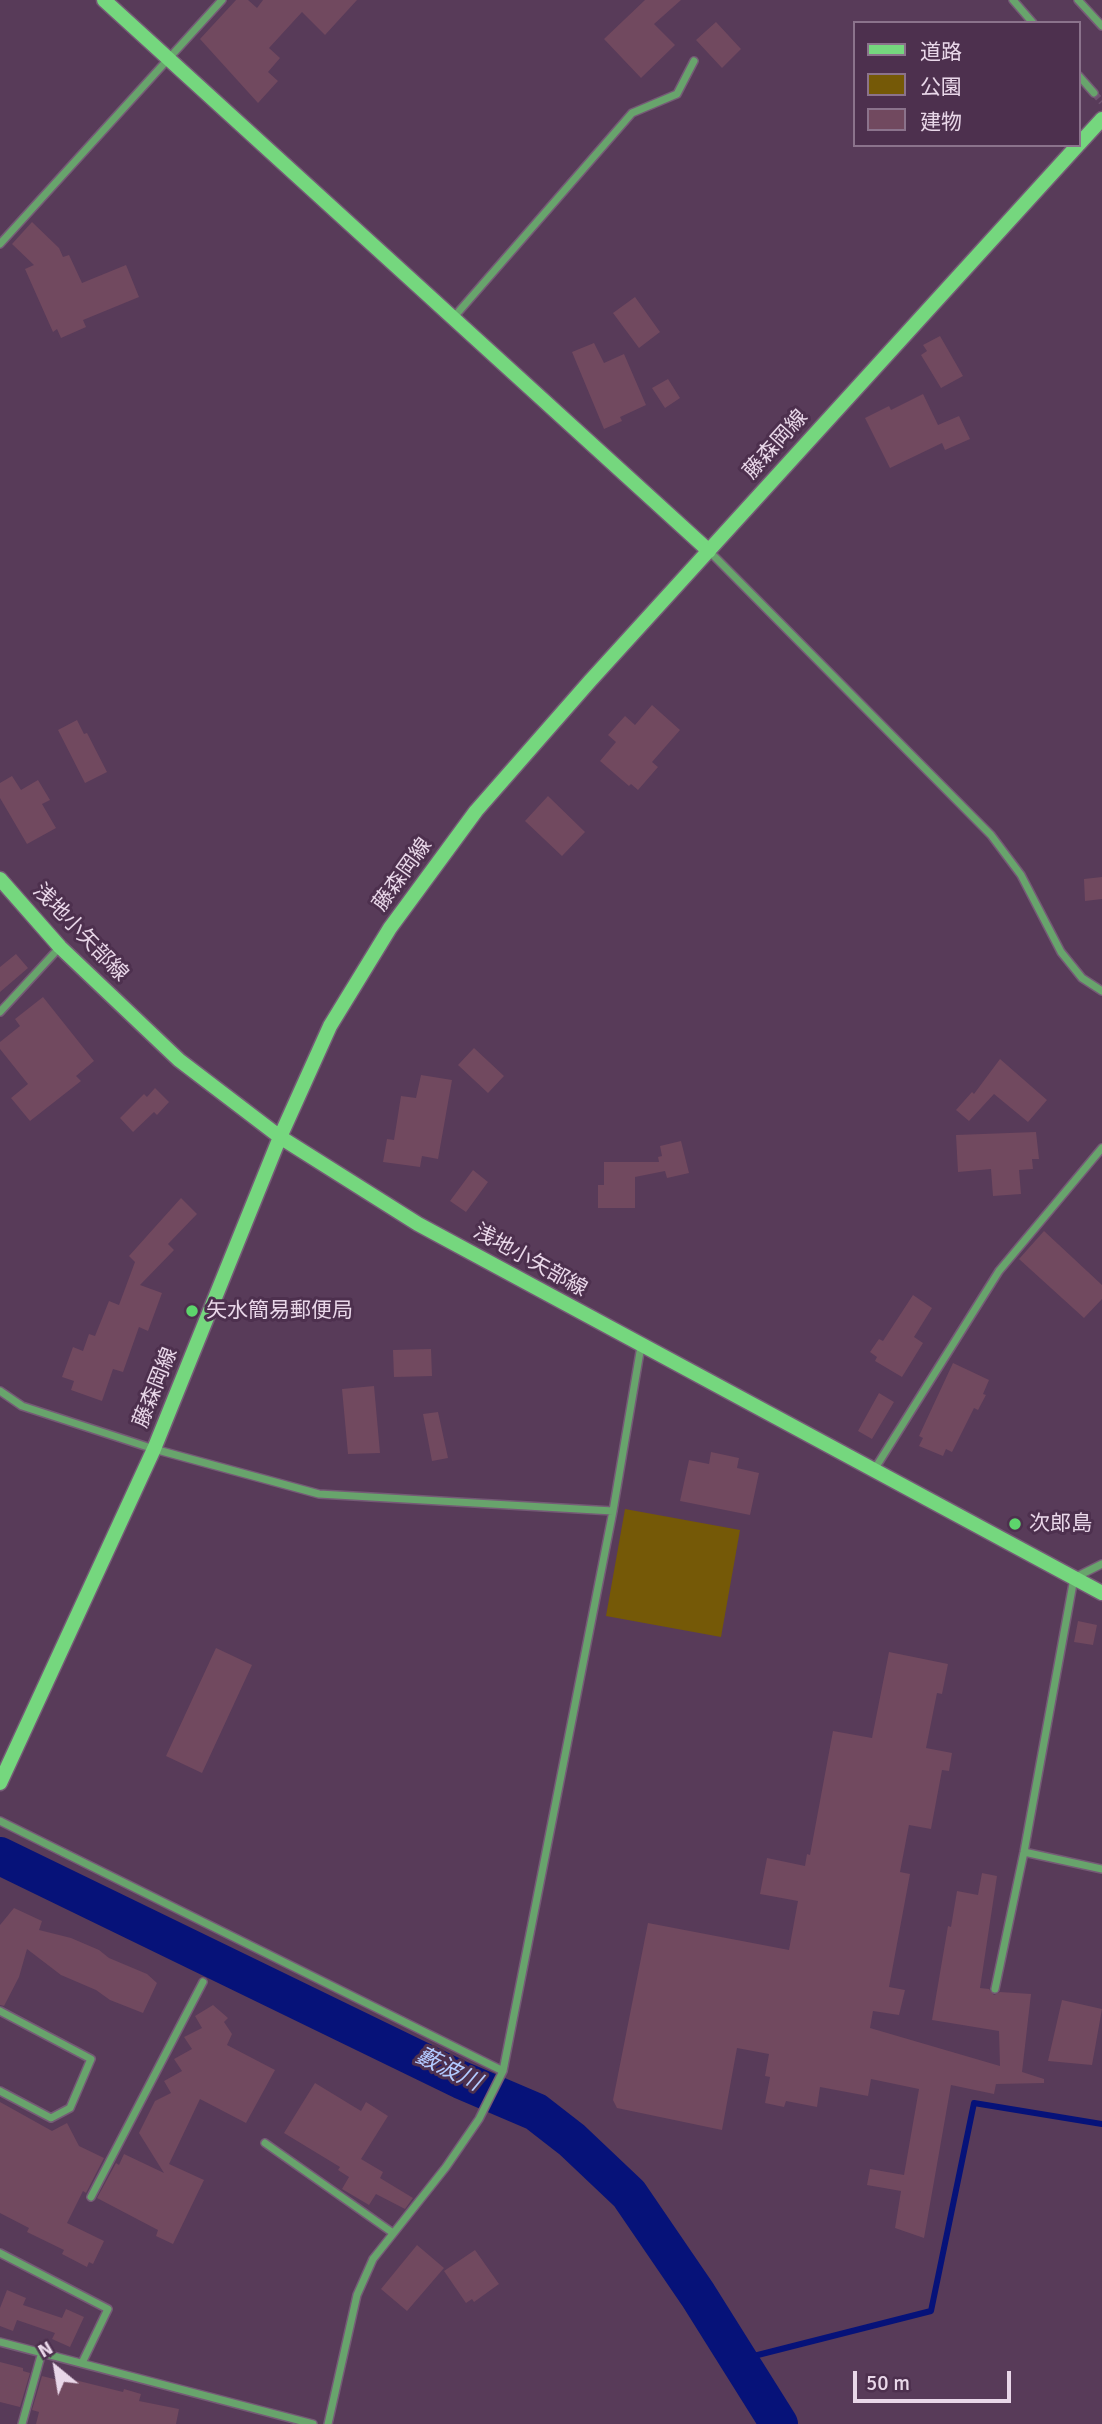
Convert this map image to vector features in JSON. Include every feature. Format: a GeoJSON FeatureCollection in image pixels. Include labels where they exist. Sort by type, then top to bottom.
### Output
{"type":"FeatureCollection","features":[{"type":"Feature","properties":{"kind":"main road"},"geometry":{"type":"LineString","coordinates":[[104,0],[709,551]]}},
{"type":"Feature","properties":{"kind":"main road","name":"藤森岡線"},"geometry":{"type":"LineString","coordinates":[[1081,142],[1102,119]]}},
{"type":"Feature","properties":{"kind":"main road","name":"藤森岡線"},"geometry":{"type":"LineString","coordinates":[[0,1783],[154,1449],[279,1137],[330,1026],[390,928],[476,811],[590,681],[1076,147]]}},
{"type":"Feature","properties":{"kind":"main road","name":"浅地小矢部線"},"geometry":{"type":"LineString","coordinates":[[0,879],[60,947],[179,1060],[279,1137],[418,1224],[1102,1594]]}},
{"type":"Feature","properties":{"kind":"street"},"geometry":{"type":"LineString","coordinates":[[0,244],[222,0]]}},
{"type":"Feature","properties":{"kind":"street"},"geometry":{"type":"LineString","coordinates":[[1013,0],[1031,21]]}},
{"type":"Feature","properties":{"kind":"street"},"geometry":{"type":"LineString","coordinates":[[1078,0],[1102,26]]}},
{"type":"Feature","properties":{"kind":"street"},"geometry":{"type":"LineString","coordinates":[[454,317],[632,113],[677,94],[694,61]]}},
{"type":"Feature","properties":{"kind":"street"},"geometry":{"type":"LineString","coordinates":[[1081,78],[1094,93]]}},
{"type":"Feature","properties":{"kind":"street"},"geometry":{"type":"LineString","coordinates":[[709,551],[991,835],[1021,875],[1061,952],[1083,978],[1102,991]]}},
{"type":"Feature","properties":{"kind":"street"},"geometry":{"type":"LineString","coordinates":[[0,1012],[60,947]]}},
{"type":"Feature","properties":{"kind":"street"},"geometry":{"type":"LineString","coordinates":[[874,1471],[999,1271],[1102,1147]]}},
{"type":"Feature","properties":{"kind":"street"},"geometry":{"type":"LineString","coordinates":[[328,2424],[357,2295],[373,2259],[446,2167],[478,2119],[503,2071],[613,1511],[641,1346]]}},
{"type":"Feature","properties":{"kind":"street"},"geometry":{"type":"LineString","coordinates":[[0,1391],[22,1406],[154,1449],[319,1494],[613,1511]]}},
{"type":"Feature","properties":{"kind":"street"},"geometry":{"type":"LineString","coordinates":[[995,1989],[1024,1852],[1074,1578],[1102,1564]]}},
{"type":"Feature","properties":{"kind":"street"},"geometry":{"type":"LineString","coordinates":[[0,1821],[503,2071]]}},
{"type":"Feature","properties":{"kind":"street"},"geometry":{"type":"LineString","coordinates":[[1024,1852],[1102,1869]]}},
{"type":"Feature","properties":{"kind":"street"},"geometry":{"type":"LineString","coordinates":[[91,2197],[203,1982]]}},
{"type":"Feature","properties":{"kind":"street"},"geometry":{"type":"LineString","coordinates":[[0,2011],[91,2059],[70,2108],[51,2118],[0,2091]]}},
{"type":"Feature","properties":{"kind":"street"},"geometry":{"type":"LineString","coordinates":[[265,2143],[393,2233]]}},
{"type":"Feature","properties":{"kind":"street"},"geometry":{"type":"LineString","coordinates":[[0,2253],[108,2309],[82,2363]]}},
{"type":"Feature","properties":{"kind":"street"},"geometry":{"type":"LineString","coordinates":[[0,2342],[313,2424]]}},
{"type":"Feature","properties":{"kind":"street"},"geometry":{"type":"LineString","coordinates":[[22,2424],[42,2352]]}},
{"type":"Feature","properties":{"kind":"green space"},"geometry":{"type":"Polygon","coordinates":[[[625,1509],[740,1530],[721,1637],[606,1616],[625,1509]]]}},
{"type":"Feature","properties":{"kind":"building"},"geometry":{"type":"Polygon","coordinates":[[[236,0],[248,0],[257,8],[263,0],[357,0],[325,35],[302,12],[269,48],[280,58],[268,72],[278,81],[258,103],[200,39],[236,0]]]}},
{"type":"Feature","properties":{"kind":"building"},"geometry":{"type":"Polygon","coordinates":[[[645,0],[681,0],[654,24],[675,45],[641,78],[604,39],[645,0]]]}},
{"type":"Feature","properties":{"kind":"building"},"geometry":{"type":"Polygon","coordinates":[[[716,22],[741,49],[722,68],[696,40],[716,22]]]}},
{"type":"Feature","properties":{"kind":"building"},"geometry":{"type":"Polygon","coordinates":[[[32,222],[59,248],[63,257],[69,255],[82,283],[126,265],[139,297],[83,320],[86,327],[61,338],[57,329],[53,332],[25,269],[34,265],[12,244],[32,222]]]}},
{"type":"Feature","properties":{"kind":"building"},"geometry":{"type":"Polygon","coordinates":[[[635,297],[660,332],[639,348],[613,313],[635,297]]]}},
{"type":"Feature","properties":{"kind":"building"},"geometry":{"type":"Polygon","coordinates":[[[940,336],[963,376],[941,388],[921,355],[927,351],[923,345],[940,336]]]}},
{"type":"Feature","properties":{"kind":"building"},"geometry":{"type":"Polygon","coordinates":[[[594,343],[604,363],[624,354],[646,405],[620,417],[622,421],[604,429],[572,352],[594,343]]]}},
{"type":"Feature","properties":{"kind":"building"},"geometry":{"type":"Polygon","coordinates":[[[668,379],[680,398],[665,408],[652,388],[668,379]]]}},
{"type":"Feature","properties":{"kind":"building"},"geometry":{"type":"Polygon","coordinates":[[[923,394],[938,425],[959,416],[970,439],[945,450],[942,443],[890,468],[865,418],[889,406],[891,410],[923,394]]]}},
{"type":"Feature","properties":{"kind":"building"},"geometry":{"type":"Polygon","coordinates":[[[652,705],[680,730],[652,762],[658,767],[638,790],[631,784],[629,786],[600,761],[616,742],[608,735],[625,716],[635,725],[652,705]]]}},
{"type":"Feature","properties":{"kind":"building"},"geometry":{"type":"Polygon","coordinates":[[[77,720],[84,734],[87,733],[107,772],[85,783],[58,730],[77,720]]]}},
{"type":"Feature","properties":{"kind":"building"},"geometry":{"type":"Polygon","coordinates":[[[12,776],[21,790],[38,780],[50,800],[42,804],[56,828],[27,844],[0,798],[0,783],[12,776]]]}},
{"type":"Feature","properties":{"kind":"building"},"geometry":{"type":"Polygon","coordinates":[[[548,796],[585,832],[562,856],[525,821],[548,796]]]}},
{"type":"Feature","properties":{"kind":"building"},"geometry":{"type":"Polygon","coordinates":[[[1102,877],[1102,899],[1085,901],[1084,879],[1102,877]]]}},
{"type":"Feature","properties":{"kind":"building"},"geometry":{"type":"Polygon","coordinates":[[[16,954],[28,968],[0,992],[0,967],[16,954]]]}},
{"type":"Feature","properties":{"kind":"building"},"geometry":{"type":"Polygon","coordinates":[[[43,997],[94,1061],[76,1076],[81,1081],[30,1121],[11,1098],[28,1084],[0,1049],[0,1042],[20,1026],[15,1019],[43,997]]]}},
{"type":"Feature","properties":{"kind":"building"},"geometry":{"type":"Polygon","coordinates":[[[474,1048],[504,1076],[488,1093],[458,1065],[474,1048]]]}},
{"type":"Feature","properties":{"kind":"building"},"geometry":{"type":"Polygon","coordinates":[[[1000,1059],[1047,1100],[1028,1122],[994,1094],[969,1121],[956,1110],[972,1092],[974,1094],[1000,1059]]]}},
{"type":"Feature","properties":{"kind":"building"},"geometry":{"type":"Polygon","coordinates":[[[421,1075],[452,1080],[438,1159],[422,1156],[420,1167],[383,1162],[387,1139],[394,1140],[401,1096],[416,1098],[421,1075]]]}},
{"type":"Feature","properties":{"kind":"building"},"geometry":{"type":"Polygon","coordinates":[[[155,1088],[169,1102],[157,1115],[154,1112],[133,1132],[120,1118],[144,1094],[147,1097],[155,1088]]]}},
{"type":"Feature","properties":{"kind":"building"},"geometry":{"type":"Polygon","coordinates":[[[1036,1132],[1039,1159],[1032,1159],[1033,1169],[1019,1170],[1021,1194],[993,1196],[991,1169],[958,1172],[956,1135],[1036,1132]]]}},
{"type":"Feature","properties":{"kind":"building"},"geometry":{"type":"Polygon","coordinates":[[[681,1141],[689,1173],[667,1178],[665,1171],[635,1177],[635,1208],[598,1208],[598,1185],[604,1185],[604,1162],[659,1162],[658,1157],[662,1156],[660,1146],[681,1141]]]}},
{"type":"Feature","properties":{"kind":"building"},"geometry":{"type":"Polygon","coordinates":[[[473,1170],[488,1182],[466,1212],[450,1201],[473,1170]]]}},
{"type":"Feature","properties":{"kind":"building"},"geometry":{"type":"Polygon","coordinates":[[[181,1198],[197,1214],[168,1244],[174,1250],[140,1285],[162,1293],[148,1331],[139,1327],[123,1372],[113,1369],[102,1401],[71,1390],[74,1381],[62,1377],[73,1347],[83,1351],[89,1334],[95,1336],[109,1301],[119,1305],[135,1262],[129,1256],[181,1198]]]}},
{"type":"Feature","properties":{"kind":"building"},"geometry":{"type":"Polygon","coordinates":[[[1044,1231],[1102,1285],[1102,1299],[1084,1318],[1019,1259],[1044,1231]]]}},
{"type":"Feature","properties":{"kind":"building"},"geometry":{"type":"Polygon","coordinates":[[[913,1295],[932,1308],[914,1337],[923,1343],[902,1377],[875,1361],[877,1357],[870,1352],[879,1339],[883,1341],[913,1295]]]}},
{"type":"Feature","properties":{"kind":"building"},"geometry":{"type":"Polygon","coordinates":[[[431,1349],[432,1376],[394,1377],[393,1350],[431,1349]]]}},
{"type":"Feature","properties":{"kind":"building"},"geometry":{"type":"Polygon","coordinates":[[[953,1363],[989,1380],[983,1394],[986,1395],[978,1410],[974,1408],[952,1452],[946,1449],[943,1456],[919,1446],[923,1438],[919,1436],[953,1363]]]}},
{"type":"Feature","properties":{"kind":"building"},"geometry":{"type":"Polygon","coordinates":[[[374,1386],[380,1453],[348,1454],[342,1389],[374,1386]]]}},
{"type":"Feature","properties":{"kind":"building"},"geometry":{"type":"Polygon","coordinates":[[[879,1393],[894,1402],[872,1439],[858,1431],[879,1393]]]}},
{"type":"Feature","properties":{"kind":"building"},"geometry":{"type":"Polygon","coordinates":[[[438,1412],[448,1458],[432,1461],[423,1414],[438,1412]]]}},
{"type":"Feature","properties":{"kind":"building"},"geometry":{"type":"Polygon","coordinates":[[[711,1452],[739,1458],[737,1468],[759,1473],[750,1515],[680,1501],[689,1460],[709,1464],[711,1452]]]}},
{"type":"Feature","properties":{"kind":"building"},"geometry":{"type":"Polygon","coordinates":[[[1078,1621],[1097,1625],[1093,1645],[1074,1642],[1078,1621]]]}},
{"type":"Feature","properties":{"kind":"building"},"geometry":{"type":"Polygon","coordinates":[[[216,1648],[252,1665],[202,1773],[166,1756],[216,1648]]]}},
{"type":"Feature","properties":{"kind":"building"},"geometry":{"type":"Polygon","coordinates":[[[889,1652],[948,1664],[942,1694],[937,1693],[926,1748],[952,1753],[949,1771],[942,1770],[931,1829],[909,1825],[900,1872],[910,1874],[889,1987],[905,1990],[899,2015],[873,2011],[870,2028],[1000,2066],[999,2031],[932,2020],[948,1926],[951,1927],[957,1891],[978,1895],[982,1873],[997,1876],[980,1988],[989,1989],[994,1995],[1000,1992],[1031,1994],[1022,2072],[1044,2079],[1044,2083],[996,2084],[994,2094],[951,2085],[924,2238],[895,2228],[901,2191],[867,2185],[870,2169],[904,2175],[919,2089],[871,2079],[868,2096],[820,2087],[817,2107],[786,2101],[784,2107],[765,2103],[770,2077],[765,2076],[769,2054],[737,2048],[722,2130],[617,2108],[613,2100],[648,1923],[789,1950],[798,1901],[760,1894],[767,1858],[805,1866],[807,1854],[810,1855],[833,1731],[872,1738],[889,1652]]]}},
{"type":"Feature","properties":{"kind":"building"},"geometry":{"type":"Polygon","coordinates":[[[14,1908],[42,1921],[39,1930],[71,1938],[147,1974],[157,1983],[143,2013],[61,1975],[27,1949],[19,1977],[4,2006],[0,2005],[0,1925],[14,1908]]]}},
{"type":"Feature","properties":{"kind":"building"},"geometry":{"type":"Polygon","coordinates":[[[1062,2000],[1102,2009],[1092,2065],[1048,2061],[1062,2000]]]}},
{"type":"Feature","properties":{"kind":"building"},"geometry":{"type":"Polygon","coordinates":[[[213,2005],[228,2018],[224,2022],[232,2034],[227,2045],[275,2070],[246,2123],[200,2099],[169,2164],[204,2180],[173,2244],[156,2236],[158,2230],[97,2198],[116,2163],[119,2165],[124,2154],[164,2173],[139,2133],[155,2101],[171,2093],[164,2081],[182,2071],[174,2059],[192,2049],[184,2037],[202,2028],[195,2016],[213,2005]]]}},
{"type":"Feature","properties":{"kind":"building"},"geometry":{"type":"Polygon","coordinates":[[[315,2083],[361,2111],[366,2102],[388,2116],[361,2159],[383,2172],[380,2178],[413,2198],[405,2209],[376,2194],[369,2205],[342,2189],[349,2177],[338,2170],[340,2167],[284,2133],[315,2083]]]}},
{"type":"Feature","properties":{"kind":"building"},"geometry":{"type":"Polygon","coordinates":[[[0,2102],[52,2131],[67,2123],[79,2146],[104,2158],[67,2223],[104,2241],[93,2264],[89,2262],[87,2267],[62,2254],[64,2250],[27,2232],[29,2228],[0,2213],[0,2102]]]}},
{"type":"Feature","properties":{"kind":"building"},"geometry":{"type":"Polygon","coordinates":[[[417,2245],[444,2268],[407,2311],[381,2289],[417,2245]]]}},
{"type":"Feature","properties":{"kind":"building"},"geometry":{"type":"Polygon","coordinates":[[[475,2250],[499,2284],[474,2302],[472,2299],[466,2303],[444,2271],[475,2250]]]}},
{"type":"Feature","properties":{"kind":"building"},"geometry":{"type":"Polygon","coordinates":[[[7,2290],[26,2298],[23,2305],[62,2318],[66,2309],[84,2317],[70,2347],[52,2339],[55,2333],[17,2320],[13,2331],[0,2326],[0,2308],[7,2290]]]}},
{"type":"Feature","properties":{"kind":"building"},"geometry":{"type":"Polygon","coordinates":[[[0,2362],[23,2368],[23,2371],[30,2373],[20,2407],[0,2402],[0,2362]]]}},
{"type":"Feature","properties":{"kind":"building"},"geometry":{"type":"Polygon","coordinates":[[[42,2376],[66,2382],[67,2378],[141,2394],[139,2401],[179,2409],[176,2424],[36,2424],[39,2412],[32,2410],[42,2376]]]}},
{"type":"Feature","properties":{"kind":"waterway","name":"藪波川"},"geometry":{"type":"LineString","coordinates":[[0,1856],[461,2080],[536,2112],[572,2140],[629,2194],[698,2295],[779,2424]]}},
{"type":"Feature","properties":{"kind":"waterway"},"geometry":{"type":"LineString","coordinates":[[738,2360],[931,2311],[974,2103],[1102,2124]]}},
{"type":"Feature","properties":{"kind":"tunnel"},"geometry":{"type":"LineString","coordinates":[[1094,93],[1102,102]]}},
{"type":"Feature","properties":{"kind":"place","name":"矢水簡易郵便局"},"geometry":{"type":"Point","coordinates":[192,1311]}},
{"type":"Feature","properties":{"kind":"place","name":"次郎島"},"geometry":{"type":"Point","coordinates":[1015,1524]}}]}
